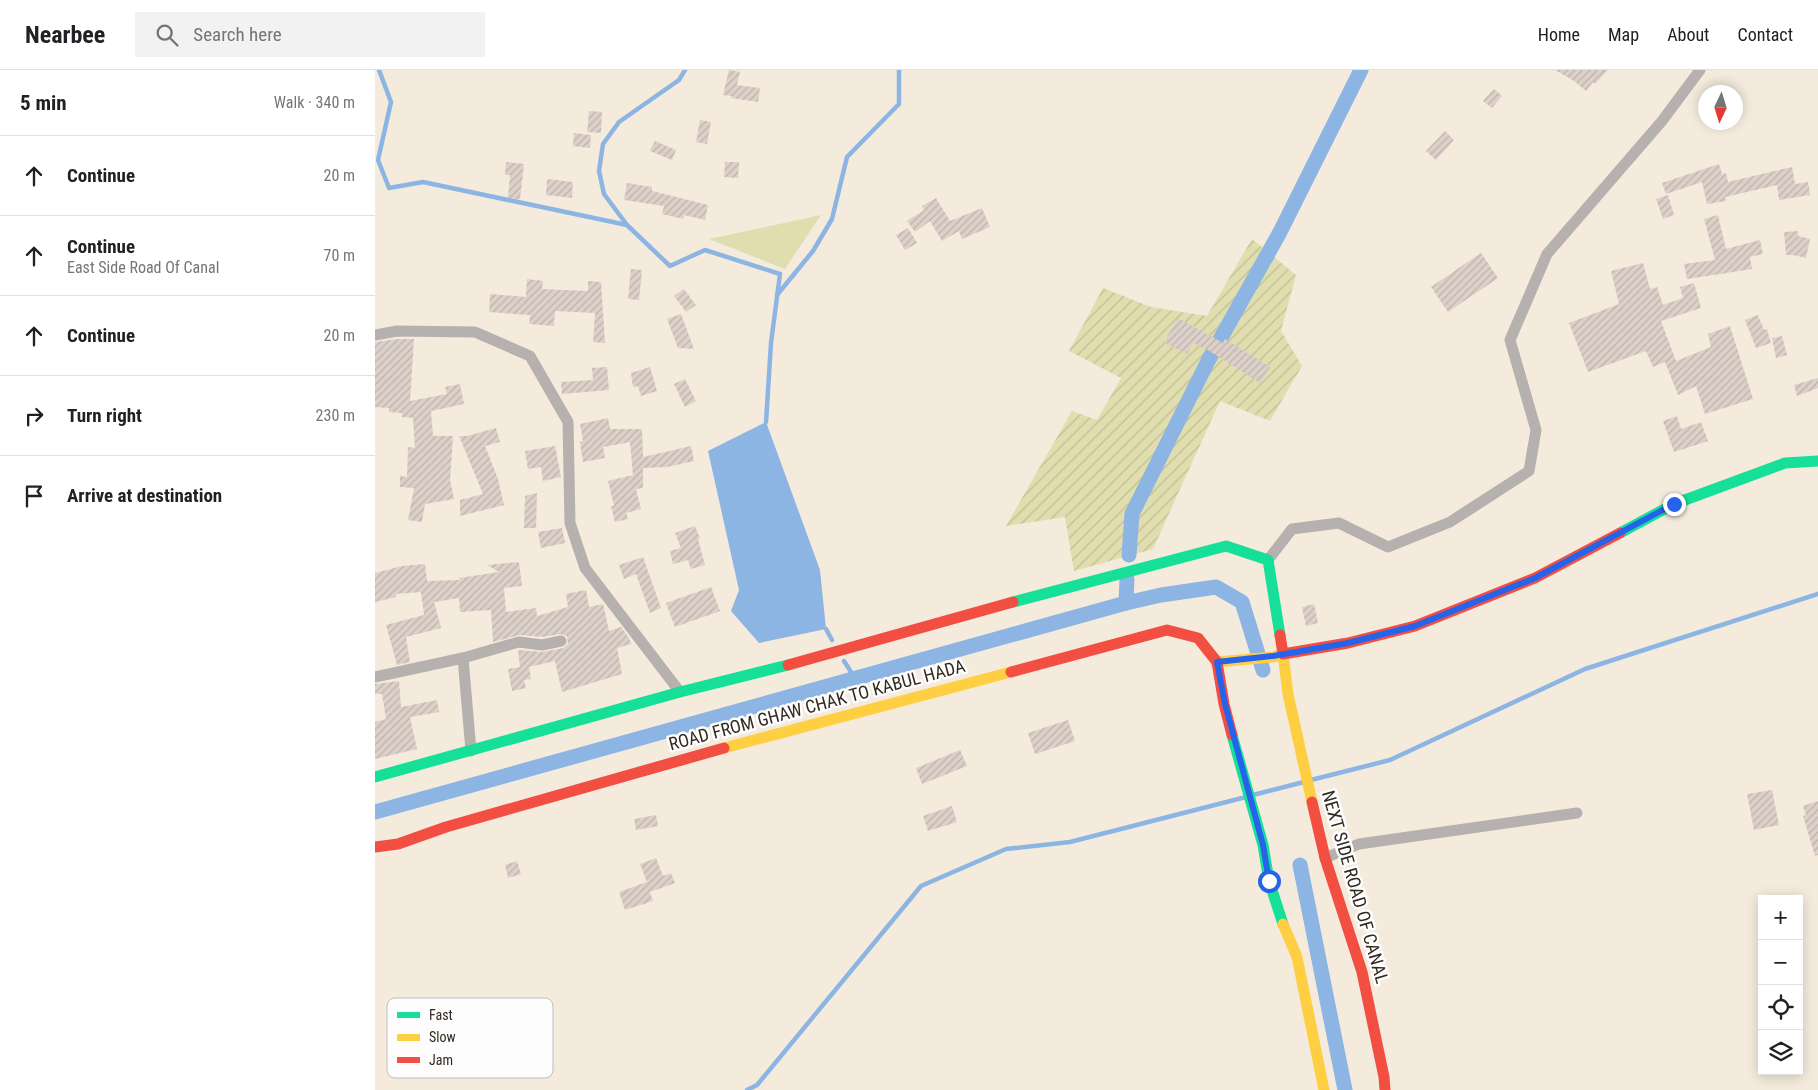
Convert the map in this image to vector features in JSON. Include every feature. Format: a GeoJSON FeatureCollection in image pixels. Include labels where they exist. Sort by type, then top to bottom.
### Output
{"type":"FeatureCollection","features":[{"type":"Feature","properties":{"kind":"street"},"geometry":{"type":"LineString","coordinates":[[375,777],[680,692],[761,673],[921,627],[1227,546],[1268,560],[1293,529],[1339,523],[1388,547],[1450,522],[1529,471],[1536,430],[1510,340],[1547,254],[1662,121],[1700,70]]}},
{"type":"Feature","properties":{"kind":"street"},"geometry":{"type":"LineString","coordinates":[[375,335],[397,331],[475,332],[530,356],[568,422],[570,523],[585,568],[680,692]]}},
{"type":"Feature","properties":{"kind":"street"},"geometry":{"type":"LineString","coordinates":[[1217,662],[1278,655],[1348,643],[1415,626],[1535,578],[1674,504],[1785,463],[1818,461]]}},
{"type":"Feature","properties":{"kind":"street","name":"NEXT SIDE ROAD OF CANAL"},"geometry":{"type":"LineString","coordinates":[[1268,560],[1278,655],[1325,858],[1362,972],[1384,1077],[1385,1090]]}},
{"type":"Feature","properties":{"kind":"street","name":"ROAD FROM GHAW CHAK TO KABUL HADA"},"geometry":{"type":"LineString","coordinates":[[375,847],[398,844],[445,827],[653,767],[936,690],[1167,630],[1198,638],[1217,662],[1225,704],[1263,845],[1269,881],[1286,933],[1297,957],[1324,1090]]}},
{"type":"Feature","properties":{"kind":"street"},"geometry":{"type":"LineString","coordinates":[[375,677],[463,658],[519,642],[542,645],[561,641]]}},
{"type":"Feature","properties":{"kind":"street"},"geometry":{"type":"LineString","coordinates":[[463,658],[471,750]]}},
{"type":"Feature","properties":{"kind":"street"},"geometry":{"type":"LineString","coordinates":[[1325,858],[1359,844],[1577,813]]}},
{"type":"Feature","properties":{"kind":"shaded area"},"geometry":{"type":"Polygon","coordinates":[[[821,215],[785,269],[709,239],[821,215]]]}},
{"type":"Feature","properties":{"kind":"shaded area"},"geometry":{"type":"Polygon","coordinates":[[[1252,239],[1296,275],[1281,331],[1302,366],[1270,421],[1220,401],[1153,549],[1074,571],[1065,517],[1006,526],[1072,411],[1097,420],[1121,378],[1069,351],[1103,288],[1151,307],[1207,316],[1252,239]]]}},
{"type":"Feature","properties":{"kind":"water"},"geometry":{"type":"Polygon","coordinates":[[[766,422],[820,570],[826,629],[759,643],[731,611],[739,590],[708,451],[766,422]]]}},
{"type":"Feature","properties":{"kind":"building"},"geometry":{"type":"Polygon","coordinates":[[[729,70],[740,72],[737,85],[760,88],[758,102],[723,95],[729,70]]]}},
{"type":"Feature","properties":{"kind":"building"},"geometry":{"type":"Polygon","coordinates":[[[1555,70],[1608,70],[1595,84],[1593,82],[1586,91],[1574,81],[1555,70]]]}},
{"type":"Feature","properties":{"kind":"building"},"geometry":{"type":"Polygon","coordinates":[[[1494,89],[1502,96],[1492,108],[1483,101],[1494,89]]]}},
{"type":"Feature","properties":{"kind":"building"},"geometry":{"type":"Polygon","coordinates":[[[589,111],[602,112],[601,133],[587,132],[589,111]]]}},
{"type":"Feature","properties":{"kind":"building"},"geometry":{"type":"Polygon","coordinates":[[[700,120],[711,122],[707,144],[696,142],[700,120]]]}},
{"type":"Feature","properties":{"kind":"building"},"geometry":{"type":"Polygon","coordinates":[[[1445,131],[1454,140],[1436,160],[1426,151],[1445,131]]]}},
{"type":"Feature","properties":{"kind":"building"},"geometry":{"type":"Polygon","coordinates":[[[574,133],[591,135],[590,148],[573,146],[574,133]]]}},
{"type":"Feature","properties":{"kind":"building"},"geometry":{"type":"Polygon","coordinates":[[[655,141],[676,150],[672,160],[650,151],[655,141]]]}},
{"type":"Feature","properties":{"kind":"building"},"geometry":{"type":"Polygon","coordinates":[[[506,162],[524,164],[520,199],[508,198],[510,175],[505,175],[506,162]]]}},
{"type":"Feature","properties":{"kind":"building"},"geometry":{"type":"Polygon","coordinates":[[[725,162],[739,162],[738,178],[724,177],[725,162]]]}},
{"type":"Feature","properties":{"kind":"building"},"geometry":{"type":"Polygon","coordinates":[[[1719,164],[1722,174],[1726,173],[1728,182],[1792,167],[1795,184],[1808,182],[1810,195],[1779,200],[1777,185],[1725,197],[1726,201],[1707,204],[1702,182],[1666,194],[1662,183],[1719,164]]]}},
{"type":"Feature","properties":{"kind":"building"},"geometry":{"type":"Polygon","coordinates":[[[547,179],[573,182],[572,198],[546,195],[547,179]]]}},
{"type":"Feature","properties":{"kind":"building"},"geometry":{"type":"Polygon","coordinates":[[[627,183],[652,187],[652,191],[708,205],[705,220],[684,215],[683,219],[662,214],[664,206],[624,200],[627,183]]]}},
{"type":"Feature","properties":{"kind":"building"},"geometry":{"type":"Polygon","coordinates":[[[1668,195],[1674,215],[1663,219],[1656,199],[1668,195]]]}},
{"type":"Feature","properties":{"kind":"building"},"geometry":{"type":"Polygon","coordinates":[[[936,198],[950,221],[982,208],[990,227],[962,239],[959,231],[942,241],[930,221],[915,232],[907,221],[924,210],[922,206],[936,198]]]}},
{"type":"Feature","properties":{"kind":"building"},"geometry":{"type":"Polygon","coordinates":[[[1718,215],[1726,249],[1760,240],[1763,254],[1750,257],[1752,269],[1687,279],[1684,264],[1715,260],[1704,219],[1718,215]]]}},
{"type":"Feature","properties":{"kind":"building"},"geometry":{"type":"Polygon","coordinates":[[[908,228],[917,243],[905,250],[896,235],[908,228]]]}},
{"type":"Feature","properties":{"kind":"building"},"geometry":{"type":"Polygon","coordinates":[[[1798,231],[1798,236],[1810,239],[1806,258],[1786,255],[1784,232],[1798,231]]]}},
{"type":"Feature","properties":{"kind":"building"},"geometry":{"type":"Polygon","coordinates":[[[1481,253],[1498,278],[1448,312],[1431,287],[1481,253]]]}},
{"type":"Feature","properties":{"kind":"building"},"geometry":{"type":"Polygon","coordinates":[[[1643,263],[1650,289],[1657,287],[1663,305],[1683,298],[1680,287],[1694,283],[1701,308],[1661,321],[1676,361],[1711,347],[1708,334],[1730,326],[1753,399],[1705,414],[1696,386],[1678,395],[1665,362],[1653,367],[1646,351],[1588,372],[1569,323],[1619,304],[1611,271],[1643,263]]]}},
{"type":"Feature","properties":{"kind":"building"},"geometry":{"type":"Polygon","coordinates":[[[631,269],[642,270],[639,300],[628,299],[631,269]]]}},
{"type":"Feature","properties":{"kind":"building"},"geometry":{"type":"Polygon","coordinates":[[[527,279],[543,281],[542,289],[588,291],[588,281],[601,282],[605,343],[593,342],[595,313],[555,311],[554,326],[529,324],[530,315],[489,312],[490,294],[526,297],[527,279]]]}},
{"type":"Feature","properties":{"kind":"building"},"geometry":{"type":"Polygon","coordinates":[[[684,289],[696,305],[686,312],[674,296],[684,289]]]}},
{"type":"Feature","properties":{"kind":"building"},"geometry":{"type":"Polygon","coordinates":[[[681,314],[694,349],[678,348],[667,319],[681,314]]]}},
{"type":"Feature","properties":{"kind":"building"},"geometry":{"type":"Polygon","coordinates":[[[1758,315],[1764,330],[1767,329],[1771,343],[1756,348],[1745,320],[1758,315]]]}},
{"type":"Feature","properties":{"kind":"building"},"geometry":{"type":"Polygon","coordinates":[[[1178,318],[1223,343],[1225,339],[1270,367],[1260,383],[1203,347],[1193,343],[1187,354],[1164,342],[1178,318]]]}},
{"type":"Feature","properties":{"kind":"building"},"geometry":{"type":"Polygon","coordinates":[[[1782,336],[1787,355],[1776,358],[1772,338],[1782,336]]]}},
{"type":"Feature","properties":{"kind":"building"},"geometry":{"type":"Polygon","coordinates":[[[414,339],[410,401],[447,394],[445,387],[460,384],[464,404],[431,411],[433,436],[453,436],[450,480],[454,499],[425,504],[422,522],[408,520],[414,488],[400,487],[400,476],[407,477],[408,447],[415,448],[413,418],[402,417],[402,413],[389,412],[389,408],[375,407],[375,342],[414,339]]]}},
{"type":"Feature","properties":{"kind":"building"},"geometry":{"type":"Polygon","coordinates":[[[607,367],[609,390],[562,394],[561,382],[593,380],[592,368],[607,367]]]}},
{"type":"Feature","properties":{"kind":"building"},"geometry":{"type":"Polygon","coordinates":[[[650,367],[657,391],[641,396],[638,386],[633,387],[631,373],[650,367]]]}},
{"type":"Feature","properties":{"kind":"building"},"geometry":{"type":"Polygon","coordinates":[[[1818,378],[1818,388],[1797,396],[1794,385],[1818,378]]]}},
{"type":"Feature","properties":{"kind":"building"},"geometry":{"type":"Polygon","coordinates":[[[685,379],[696,401],[685,407],[674,384],[685,379]]]}},
{"type":"Feature","properties":{"kind":"building"},"geometry":{"type":"Polygon","coordinates":[[[1677,416],[1681,429],[1701,422],[1708,441],[1674,452],[1663,421],[1677,416]]]}},
{"type":"Feature","properties":{"kind":"building"},"geometry":{"type":"Polygon","coordinates":[[[608,418],[610,429],[642,429],[643,457],[691,446],[694,461],[667,467],[643,468],[643,488],[636,489],[641,509],[626,513],[628,519],[615,522],[611,506],[614,506],[608,481],[633,475],[630,442],[603,447],[605,458],[583,462],[580,442],[583,441],[580,424],[608,418]]]}},
{"type":"Feature","properties":{"kind":"building"},"geometry":{"type":"Polygon","coordinates":[[[496,428],[500,442],[485,446],[498,479],[504,505],[460,516],[460,500],[483,494],[459,436],[467,436],[496,428]]]}},
{"type":"Feature","properties":{"kind":"building"},"geometry":{"type":"Polygon","coordinates":[[[555,446],[561,477],[543,481],[541,467],[528,469],[525,451],[555,446]]]}},
{"type":"Feature","properties":{"kind":"building"},"geometry":{"type":"Polygon","coordinates":[[[537,493],[536,528],[524,528],[525,496],[537,493]]]}},
{"type":"Feature","properties":{"kind":"building"},"geometry":{"type":"Polygon","coordinates":[[[695,526],[700,538],[698,539],[705,565],[691,569],[688,560],[673,564],[670,551],[681,548],[675,533],[695,526]]]}},
{"type":"Feature","properties":{"kind":"building"},"geometry":{"type":"Polygon","coordinates":[[[562,528],[565,543],[541,548],[538,532],[562,528]]]}},
{"type":"Feature","properties":{"kind":"building"},"geometry":{"type":"Polygon","coordinates":[[[643,557],[661,608],[650,613],[636,574],[624,579],[619,565],[643,557]]]}},
{"type":"Feature","properties":{"kind":"building"},"geometry":{"type":"Polygon","coordinates":[[[519,562],[522,586],[504,588],[506,612],[536,608],[537,616],[568,607],[566,594],[586,590],[589,607],[603,604],[609,631],[621,627],[629,638],[631,644],[617,648],[622,674],[562,692],[555,661],[529,667],[531,679],[524,680],[526,688],[512,691],[508,669],[520,667],[518,650],[543,652],[563,648],[568,644],[567,636],[560,634],[542,637],[520,635],[493,642],[491,610],[460,612],[459,598],[434,602],[441,628],[406,637],[410,662],[397,665],[386,625],[424,615],[421,592],[396,594],[396,597],[375,602],[375,573],[402,566],[425,564],[427,581],[460,580],[459,578],[499,572],[487,565],[519,562]]]}},
{"type":"Feature","properties":{"kind":"building"},"geometry":{"type":"Polygon","coordinates":[[[711,587],[720,611],[675,627],[666,603],[711,587]]]}},
{"type":"Feature","properties":{"kind":"building"},"geometry":{"type":"Polygon","coordinates":[[[1314,604],[1318,623],[1306,626],[1302,607],[1314,604]]]}},
{"type":"Feature","properties":{"kind":"building"},"geometry":{"type":"Polygon","coordinates":[[[399,681],[401,707],[437,700],[439,712],[410,717],[417,749],[375,759],[375,722],[386,719],[382,694],[375,694],[375,684],[399,681]]]}},
{"type":"Feature","properties":{"kind":"building"},"geometry":{"type":"Polygon","coordinates":[[[1068,720],[1075,741],[1035,754],[1028,733],[1068,720]]]}},
{"type":"Feature","properties":{"kind":"building"},"geometry":{"type":"Polygon","coordinates":[[[960,750],[967,766],[922,784],[916,768],[960,750]]]}},
{"type":"Feature","properties":{"kind":"building"},"geometry":{"type":"Polygon","coordinates":[[[1772,790],[1779,825],[1754,830],[1747,794],[1772,790]]]}},
{"type":"Feature","properties":{"kind":"building"},"geometry":{"type":"Polygon","coordinates":[[[1818,801],[1818,855],[1815,856],[1803,816],[1806,815],[1803,806],[1818,801]]]}},
{"type":"Feature","properties":{"kind":"building"},"geometry":{"type":"Polygon","coordinates":[[[952,806],[957,822],[928,831],[923,816],[952,806]]]}},
{"type":"Feature","properties":{"kind":"building"},"geometry":{"type":"Polygon","coordinates":[[[656,815],[658,826],[636,830],[634,819],[656,815]]]}},
{"type":"Feature","properties":{"kind":"building"},"geometry":{"type":"Polygon","coordinates":[[[656,858],[663,876],[671,873],[675,883],[650,892],[653,901],[625,910],[619,892],[647,882],[640,864],[656,858]]]}},
{"type":"Feature","properties":{"kind":"building"},"geometry":{"type":"Polygon","coordinates":[[[517,861],[521,874],[508,878],[505,865],[517,861]]]}},
{"type":"Feature","properties":{"kind":"waterway"},"geometry":{"type":"LineString","coordinates":[[379,70],[391,102],[378,160],[389,188],[423,182],[627,225],[670,266],[705,250],[780,274],[771,343],[766,422]]}},
{"type":"Feature","properties":{"kind":"waterway"},"geometry":{"type":"LineString","coordinates":[[627,225],[604,194],[599,171],[603,144],[619,122],[679,80],[685,70]]}},
{"type":"Feature","properties":{"kind":"waterway"},"geometry":{"type":"LineString","coordinates":[[777,295],[813,251],[832,219],[847,157],[899,104],[899,70]]}},
{"type":"Feature","properties":{"kind":"waterway"},"geometry":{"type":"LineString","coordinates":[[1129,555],[1132,514],[1208,361],[1280,232],[1361,70]]}},
{"type":"Feature","properties":{"kind":"waterway"},"geometry":{"type":"LineString","coordinates":[[1126,603],[1127,579]]}},
{"type":"Feature","properties":{"kind":"waterway"},"geometry":{"type":"LineString","coordinates":[[375,812],[1126,603],[1161,595],[1216,587],[1242,602],[1263,670]]}},
{"type":"Feature","properties":{"kind":"waterway"},"geometry":{"type":"LineString","coordinates":[[1311,780],[1390,760],[1585,669],[1818,594]]}},
{"type":"Feature","properties":{"kind":"waterway"},"geometry":{"type":"LineString","coordinates":[[826,629],[832,640]]}},
{"type":"Feature","properties":{"kind":"waterway"},"geometry":{"type":"LineString","coordinates":[[844,661],[855,678]]}},
{"type":"Feature","properties":{"kind":"waterway"},"geometry":{"type":"LineString","coordinates":[[1253,795],[1304,782]]}},
{"type":"Feature","properties":{"kind":"waterway"},"geometry":{"type":"LineString","coordinates":[[747,1090],[757,1085],[921,886],[1006,849],[1070,842],[1246,797]]}},
{"type":"Feature","properties":{"kind":"waterway"},"geometry":{"type":"LineString","coordinates":[[1300,865],[1345,1090]]}},
{"type":"Feature","properties":{"kind":"traffic: fast"},"geometry":{"type":"LineString","coordinates":[[1620,533],[1674,504],[1785,463],[1818,461]]}},
{"type":"Feature","properties":{"kind":"traffic: fast"},"geometry":{"type":"LineString","coordinates":[[1013,602],[1226,546],[1268,560],[1280,635]]}},
{"type":"Feature","properties":{"kind":"traffic: fast"},"geometry":{"type":"LineString","coordinates":[[375,777],[680,692],[788,665]]}},
{"type":"Feature","properties":{"kind":"traffic: fast"},"geometry":{"type":"LineString","coordinates":[[1232,735],[1263,845],[1269,881],[1283,924]]}},
{"type":"Feature","properties":{"kind":"traffic: slow"},"geometry":{"type":"LineString","coordinates":[[1217,662],[1273,657],[1283,654],[1288,694],[1312,802]]}},
{"type":"Feature","properties":{"kind":"traffic: slow"},"geometry":{"type":"LineString","coordinates":[[724,748],[1011,672]]}},
{"type":"Feature","properties":{"kind":"traffic: slow"},"geometry":{"type":"LineString","coordinates":[[1283,924],[1297,957],[1324,1090]]}},
{"type":"Feature","properties":{"kind":"traffic: jam"},"geometry":{"type":"LineString","coordinates":[[1280,635],[1283,654],[1348,643],[1415,626],[1535,578],[1620,533]]}},
{"type":"Feature","properties":{"kind":"traffic: jam"},"geometry":{"type":"LineString","coordinates":[[788,665],[1013,602]]}},
{"type":"Feature","properties":{"kind":"traffic: jam"},"geometry":{"type":"LineString","coordinates":[[1011,672],[1167,630],[1198,638],[1217,662],[1224,704],[1232,735]]}},
{"type":"Feature","properties":{"kind":"traffic: jam"},"geometry":{"type":"LineString","coordinates":[[375,847],[398,844],[446,827],[724,748]]}},
{"type":"Feature","properties":{"kind":"traffic: jam"},"geometry":{"type":"LineString","coordinates":[[1312,802],[1325,858],[1362,972],[1384,1077],[1385,1090]]}},
{"type":"Feature","properties":{"kind":"route"},"geometry":{"type":"LineString","coordinates":[[1269,881],[1263,845],[1225,704],[1217,662],[1273,656],[1348,643],[1415,626],[1535,578],[1674,504]]}}]}
